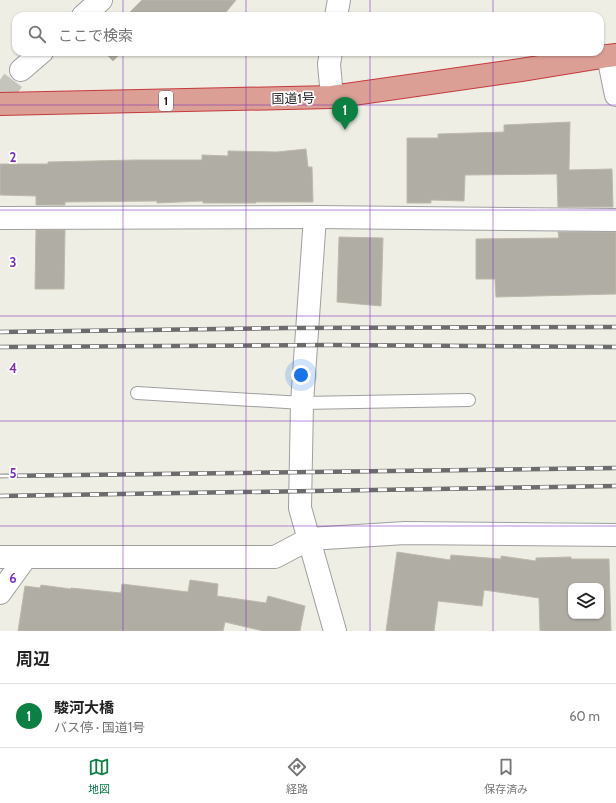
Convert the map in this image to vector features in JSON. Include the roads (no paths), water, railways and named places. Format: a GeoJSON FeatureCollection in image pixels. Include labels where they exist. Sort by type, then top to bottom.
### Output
{"type":"FeatureCollection","features":[{"type":"Feature","properties":{"kind":"highway","name":"国道1号"},"geometry":{"type":"LineString","coordinates":[[0,104],[332,97],[521,70],[602,56]]}},
{"type":"Feature","properties":{"kind":"street"},"geometry":{"type":"LineString","coordinates":[[86,12],[100,0]]}},
{"type":"Feature","properties":{"kind":"street"},"geometry":{"type":"LineString","coordinates":[[337,12],[339,0]]}},
{"type":"Feature","properties":{"kind":"street"},"geometry":{"type":"LineString","coordinates":[[613,54],[616,95]]}},
{"type":"Feature","properties":{"kind":"street"},"geometry":{"type":"LineString","coordinates":[[21,70],[37,56]]}},
{"type":"Feature","properties":{"kind":"street"},"geometry":{"type":"LineString","coordinates":[[330,56],[329,64],[332,97]]}},
{"type":"Feature","properties":{"kind":"street"},"geometry":{"type":"LineString","coordinates":[[0,218],[315,216],[616,220]]}},
{"type":"Feature","properties":{"kind":"street"},"geometry":{"type":"LineString","coordinates":[[315,216],[302,402],[300,508],[335,631]]}},
{"type":"Feature","properties":{"kind":"street"},"geometry":{"type":"LineString","coordinates":[[0,557],[275,557],[309,540],[405,533],[616,535]]}},
{"type":"Feature","properties":{"kind":"street"},"geometry":{"type":"LineString","coordinates":[[0,593],[26,557]]}},
{"type":"Feature","properties":{"kind":"lane"},"geometry":{"type":"LineString","coordinates":[[137,394],[302,402],[469,400]]}},
{"type":"Feature","properties":{"kind":"tunnel"},"geometry":{"type":"LineString","coordinates":[[0,98],[21,70]]}},
{"type":"Feature","properties":{"kind":"railway"},"geometry":{"type":"LineString","coordinates":[[0,332],[286,328],[616,327]]}},
{"type":"Feature","properties":{"kind":"railway"},"geometry":{"type":"LineString","coordinates":[[0,347],[329,345],[616,347]]}},
{"type":"Feature","properties":{"kind":"railway"},"geometry":{"type":"LineString","coordinates":[[0,476],[616,468]]}},
{"type":"Feature","properties":{"kind":"railway"},"geometry":{"type":"LineString","coordinates":[[0,496],[616,486]]}},
{"type":"Feature","properties":{"kind":"place","name":"駿河大橋"},"geometry":{"type":"Point","coordinates":[345,130]}}]}
